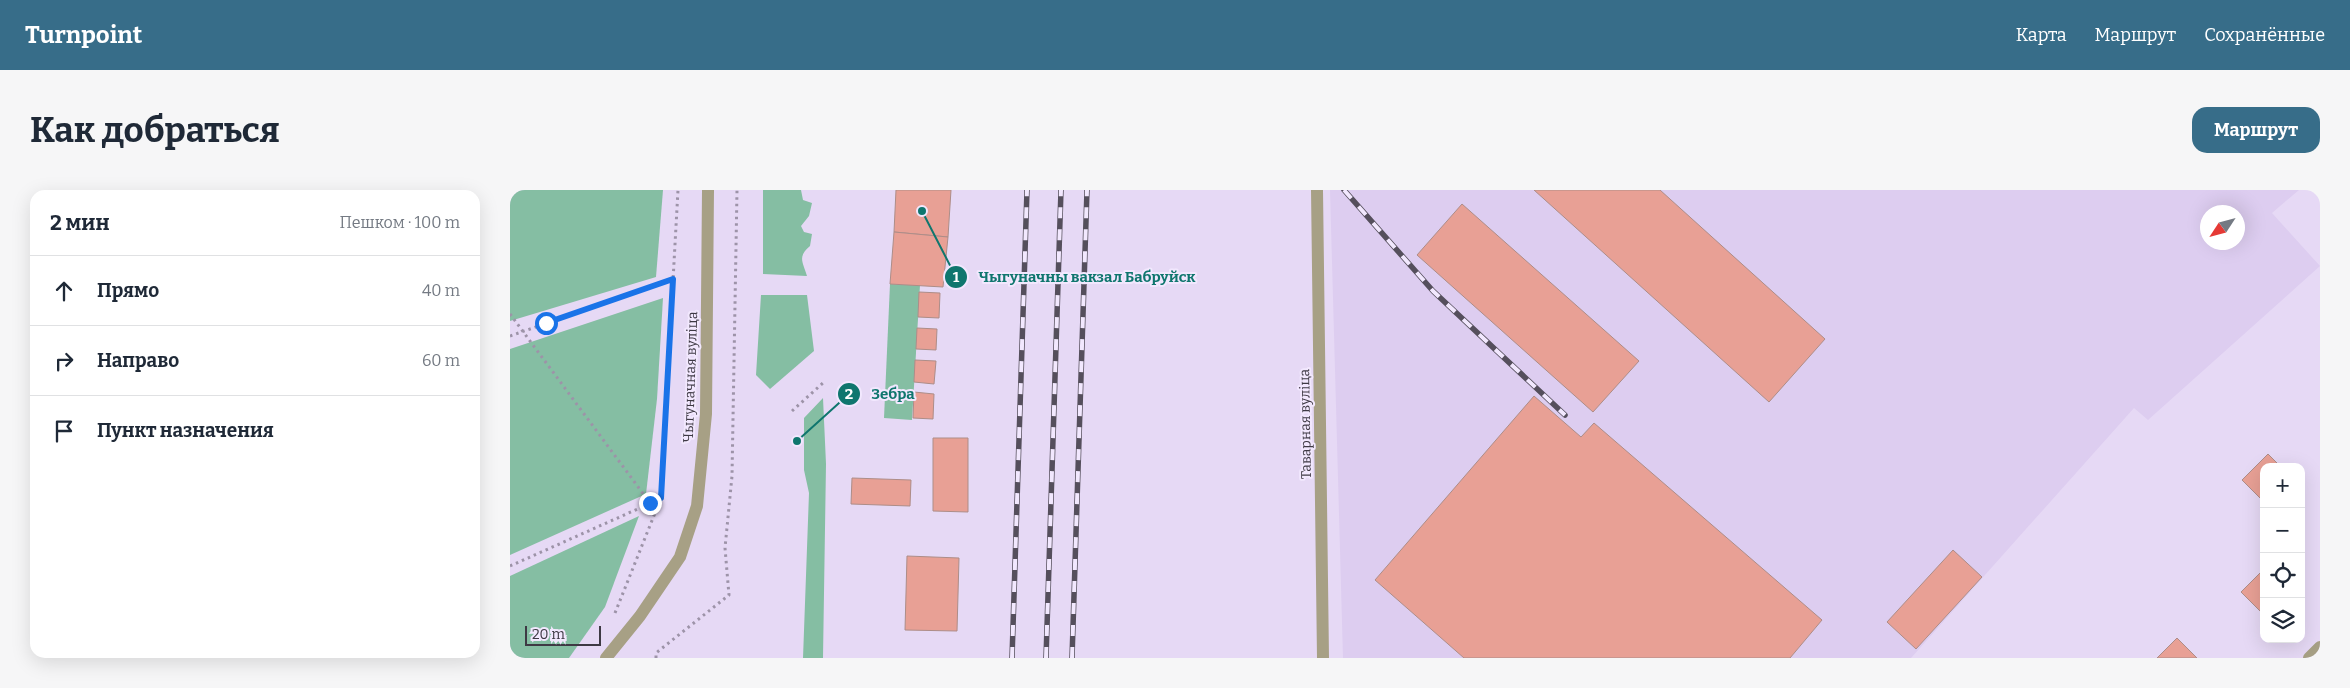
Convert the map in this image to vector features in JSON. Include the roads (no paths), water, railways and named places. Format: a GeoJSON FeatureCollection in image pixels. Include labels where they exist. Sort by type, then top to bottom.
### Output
{"type":"FeatureCollection","features":[{"type":"Feature","properties":{"kind":"street","name":"Чыгуначная вуліца"},"geometry":{"type":"LineString","coordinates":[[606,658],[640,616],[680,557],[696,506],[706,414],[708,190]]}},
{"type":"Feature","properties":{"kind":"street","name":"Таварная вуліца"},"geometry":{"type":"LineString","coordinates":[[1317,190],[1323,658]]}},
{"type":"Feature","properties":{"kind":"street"},"geometry":{"type":"LineString","coordinates":[[2309,658],[2320,647]]}},
{"type":"Feature","properties":{"kind":"railway"},"geometry":{"type":"LineString","coordinates":[[1012,658],[1027,190]]}},
{"type":"Feature","properties":{"kind":"railway"},"geometry":{"type":"LineString","coordinates":[[1046,658],[1061,190]]}},
{"type":"Feature","properties":{"kind":"railway"},"geometry":{"type":"LineString","coordinates":[[1072,658],[1087,190]]}},
{"type":"Feature","properties":{"kind":"railway"},"geometry":{"type":"LineString","coordinates":[[1344,190],[1433,291],[1565,415]]}},
{"type":"Feature","properties":{"kind":"place","name":"Чыгуначны вакзал Бабруйск"},"geometry":{"type":"Point","coordinates":[922,211]}},
{"type":"Feature","properties":{"kind":"place","name":"Зебра"},"geometry":{"type":"Point","coordinates":[797,441]}}]}
